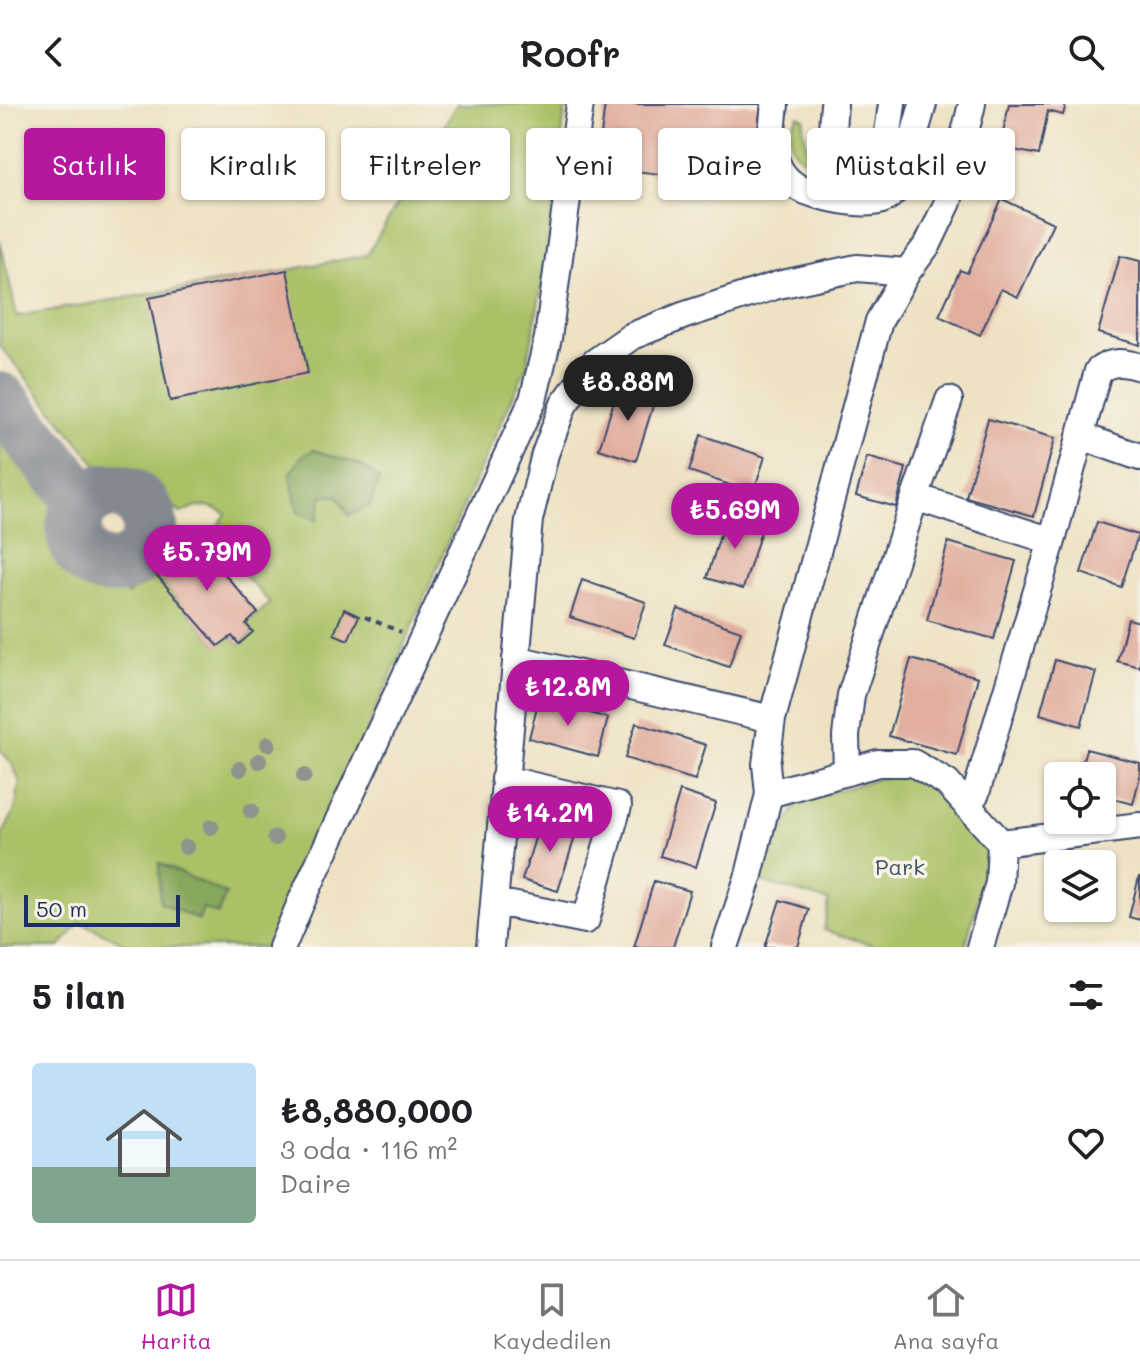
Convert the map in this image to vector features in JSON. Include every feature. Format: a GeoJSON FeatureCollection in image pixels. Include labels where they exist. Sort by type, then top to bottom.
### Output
{"type":"FeatureCollection","features":[{"type":"Feature","properties":{"kind":"street"},"geometry":{"type":"LineString","coordinates":[[282,947],[533,400],[548,338],[580,104]]}},
{"type":"Feature","properties":{"kind":"street"},"geometry":{"type":"LineString","coordinates":[[775,104],[773,148],[777,165],[786,178],[813,193],[869,203],[881,201],[894,193],[901,182],[923,104]]}},
{"type":"Feature","properties":{"kind":"street"},"geometry":{"type":"LineString","coordinates":[[834,104],[833,130],[838,139],[876,147],[887,140],[892,104]]}},
{"type":"Feature","properties":{"kind":"street"},"geometry":{"type":"LineString","coordinates":[[725,947],[749,875],[769,794],[766,764],[772,719],[879,321],[907,272],[928,244],[948,202],[972,104]]}},
{"type":"Feature","properties":{"kind":"street"},"geometry":{"type":"LineString","coordinates":[[490,947],[529,520],[545,454],[564,404],[595,362],[632,336],[685,315],[778,285],[857,268],[907,272]]}},
{"type":"Feature","properties":{"kind":"street"},"geometry":{"type":"LineString","coordinates":[[968,805],[976,793],[1052,541],[1098,371],[1119,362],[1140,367]]}},
{"type":"Feature","properties":{"kind":"street"},"geometry":{"type":"LineString","coordinates":[[847,772],[846,736],[851,695],[949,400]]}},
{"type":"Feature","properties":{"kind":"street"},"geometry":{"type":"LineString","coordinates":[[1080,436],[1140,457]]}},
{"type":"Feature","properties":{"kind":"street"},"geometry":{"type":"LineString","coordinates":[[915,497],[1052,541]]}},
{"type":"Feature","properties":{"kind":"street"},"geometry":{"type":"LineString","coordinates":[[516,659],[772,719]]}},
{"type":"Feature","properties":{"kind":"street"},"geometry":{"type":"LineString","coordinates":[[769,794],[878,763],[913,763],[947,783],[1001,843],[999,883],[980,947]]}},
{"type":"Feature","properties":{"kind":"street"},"geometry":{"type":"LineString","coordinates":[[496,902],[586,920],[618,806],[504,779]]}},
{"type":"Feature","properties":{"kind":"street"},"geometry":{"type":"LineString","coordinates":[[1001,843],[1140,826]]}},
{"type":"Feature","properties":{"kind":"path"},"geometry":{"type":"LineString","coordinates":[[365,617],[421,641]]}},
{"type":"Feature","properties":{"kind":"green space"},"geometry":{"type":"Polygon","coordinates":[[[457,104],[566,104],[563,128],[526,128],[526,200],[553,200],[527,365],[274,947],[132,947],[80,922],[60,947],[0,947],[2,836],[15,810],[20,782],[11,762],[0,750],[0,441],[57,505],[55,531],[66,555],[85,572],[118,584],[128,595],[153,571],[218,646],[232,636],[240,644],[253,632],[246,624],[270,603],[227,556],[233,551],[216,528],[226,514],[203,506],[180,513],[155,486],[133,470],[100,469],[0,346],[0,240],[17,316],[367,255],[400,200],[510,200],[510,128],[443,128],[457,104]],[[313,450],[322,495],[338,496],[349,515],[361,465],[313,450]]]}},
{"type":"Feature","properties":{"kind":"green space"},"geometry":{"type":"Polygon","coordinates":[[[798,115],[804,118],[807,162],[791,144],[790,128],[798,115]]]}},
{"type":"Feature","properties":{"kind":"green space"},"geometry":{"type":"Polygon","coordinates":[[[313,450],[361,465],[379,479],[370,506],[349,515],[338,496],[323,495],[317,520],[298,512],[290,475],[301,457],[313,450]]]}},
{"type":"Feature","properties":{"kind":"green space","name":"Park"},"geometry":{"type":"Polygon","coordinates":[[[901,772],[932,786],[986,847],[989,859],[965,947],[879,947],[824,930],[829,901],[759,881],[798,802],[901,772]]]}},
{"type":"Feature","properties":{"kind":"green space"},"geometry":{"type":"Polygon","coordinates":[[[159,863],[226,894],[218,914],[203,908],[199,920],[160,902],[159,863]]]}},
{"type":"Feature","properties":{"kind":"building"},"geometry":{"type":"Polygon","coordinates":[[[605,104],[761,104],[758,128],[658,128],[658,174],[642,172],[642,128],[602,128],[605,104]]]}},
{"type":"Feature","properties":{"kind":"building"},"geometry":{"type":"Polygon","coordinates":[[[1009,104],[1066,104],[1063,115],[1048,111],[1039,155],[1015,150],[1015,128],[1004,128],[1009,104]]]}},
{"type":"Feature","properties":{"kind":"building"},"geometry":{"type":"Polygon","coordinates":[[[1002,200],[1053,223],[1018,297],[1001,289],[980,335],[939,316],[960,270],[967,273],[1002,200]]]}},
{"type":"Feature","properties":{"kind":"building"},"geometry":{"type":"Polygon","coordinates":[[[1120,256],[1140,261],[1140,345],[1098,333],[1120,256]]]}},
{"type":"Feature","properties":{"kind":"building"},"geometry":{"type":"Polygon","coordinates":[[[287,270],[308,373],[170,401],[149,298],[287,270]]]}},
{"type":"Feature","properties":{"kind":"building"},"geometry":{"type":"Polygon","coordinates":[[[619,385],[656,396],[636,461],[599,449],[619,385]]]}},
{"type":"Feature","properties":{"kind":"building"},"geometry":{"type":"Polygon","coordinates":[[[988,419],[1055,438],[1034,516],[966,497],[988,419]]]}},
{"type":"Feature","properties":{"kind":"building"},"geometry":{"type":"Polygon","coordinates":[[[701,435],[765,457],[753,493],[689,471],[701,435]]]}},
{"type":"Feature","properties":{"kind":"building"},"geometry":{"type":"Polygon","coordinates":[[[867,457],[906,468],[896,507],[856,496],[867,457]]]}},
{"type":"Feature","properties":{"kind":"building"},"geometry":{"type":"Polygon","coordinates":[[[727,513],[763,525],[743,589],[707,578],[727,513]]]}},
{"type":"Feature","properties":{"kind":"building"},"geometry":{"type":"Polygon","coordinates":[[[1097,522],[1138,535],[1121,587],[1081,573],[1097,522]]]}},
{"type":"Feature","properties":{"kind":"building"},"geometry":{"type":"Polygon","coordinates":[[[193,537],[258,613],[246,624],[253,632],[239,644],[232,636],[218,646],[153,571],[193,537]]]}},
{"type":"Feature","properties":{"kind":"building"},"geometry":{"type":"Polygon","coordinates":[[[948,542],[1016,561],[994,639],[927,620],[948,542]]]}},
{"type":"Feature","properties":{"kind":"building"},"geometry":{"type":"Polygon","coordinates":[[[582,580],[646,602],[634,638],[570,617],[582,580]]]}},
{"type":"Feature","properties":{"kind":"building"},"geometry":{"type":"Polygon","coordinates":[[[344,609],[359,616],[348,640],[334,634],[344,609]]]}},
{"type":"Feature","properties":{"kind":"building"},"geometry":{"type":"Polygon","coordinates":[[[678,609],[741,631],[729,667],[665,645],[678,609]]]}},
{"type":"Feature","properties":{"kind":"building"},"geometry":{"type":"Polygon","coordinates":[[[1128,619],[1140,622],[1140,667],[1117,661],[1128,619]]]}},
{"type":"Feature","properties":{"kind":"building"},"geometry":{"type":"Polygon","coordinates":[[[911,659],[978,677],[957,755],[889,736],[911,659]]]}},
{"type":"Feature","properties":{"kind":"building"},"geometry":{"type":"Polygon","coordinates":[[[1055,660],[1096,672],[1081,726],[1040,714],[1055,660]]]}},
{"type":"Feature","properties":{"kind":"building"},"geometry":{"type":"Polygon","coordinates":[[[539,699],[608,718],[598,757],[529,738],[539,699]]]}},
{"type":"Feature","properties":{"kind":"building"},"geometry":{"type":"Polygon","coordinates":[[[636,723],[706,745],[695,780],[625,758],[636,723]]]}},
{"type":"Feature","properties":{"kind":"building"},"geometry":{"type":"Polygon","coordinates":[[[1086,749],[1140,763],[1133,804],[1116,800],[1116,762],[1083,762],[1086,749]]]}},
{"type":"Feature","properties":{"kind":"building"},"geometry":{"type":"Polygon","coordinates":[[[680,791],[716,803],[696,867],[660,856],[680,791]]]}},
{"type":"Feature","properties":{"kind":"building"},"geometry":{"type":"Polygon","coordinates":[[[542,816],[578,827],[558,891],[522,880],[542,816]]]}},
{"type":"Feature","properties":{"kind":"building"},"geometry":{"type":"Polygon","coordinates":[[[1140,877],[1140,920],[1129,917],[1140,877]]]}},
{"type":"Feature","properties":{"kind":"building"},"geometry":{"type":"Polygon","coordinates":[[[654,881],[690,891],[673,947],[634,947],[654,881]]]}},
{"type":"Feature","properties":{"kind":"building"},"geometry":{"type":"Polygon","coordinates":[[[780,900],[809,909],[798,947],[765,947],[780,900]]]}},
{"type":"Feature","properties":{"kind":"taxiway"},"geometry":{"type":"LineString","coordinates":[[0,400],[84,502]]}},
{"type":"Feature","properties":{"kind":"taxiway"},"geometry":{"type":"LineString","coordinates":[[112,491],[127,494],[139,502],[147,514],[150,529],[147,544],[139,556],[127,564],[112,567],[97,564],[85,556],[77,544],[74,529],[77,514],[85,502],[97,494],[112,491]]}}]}
